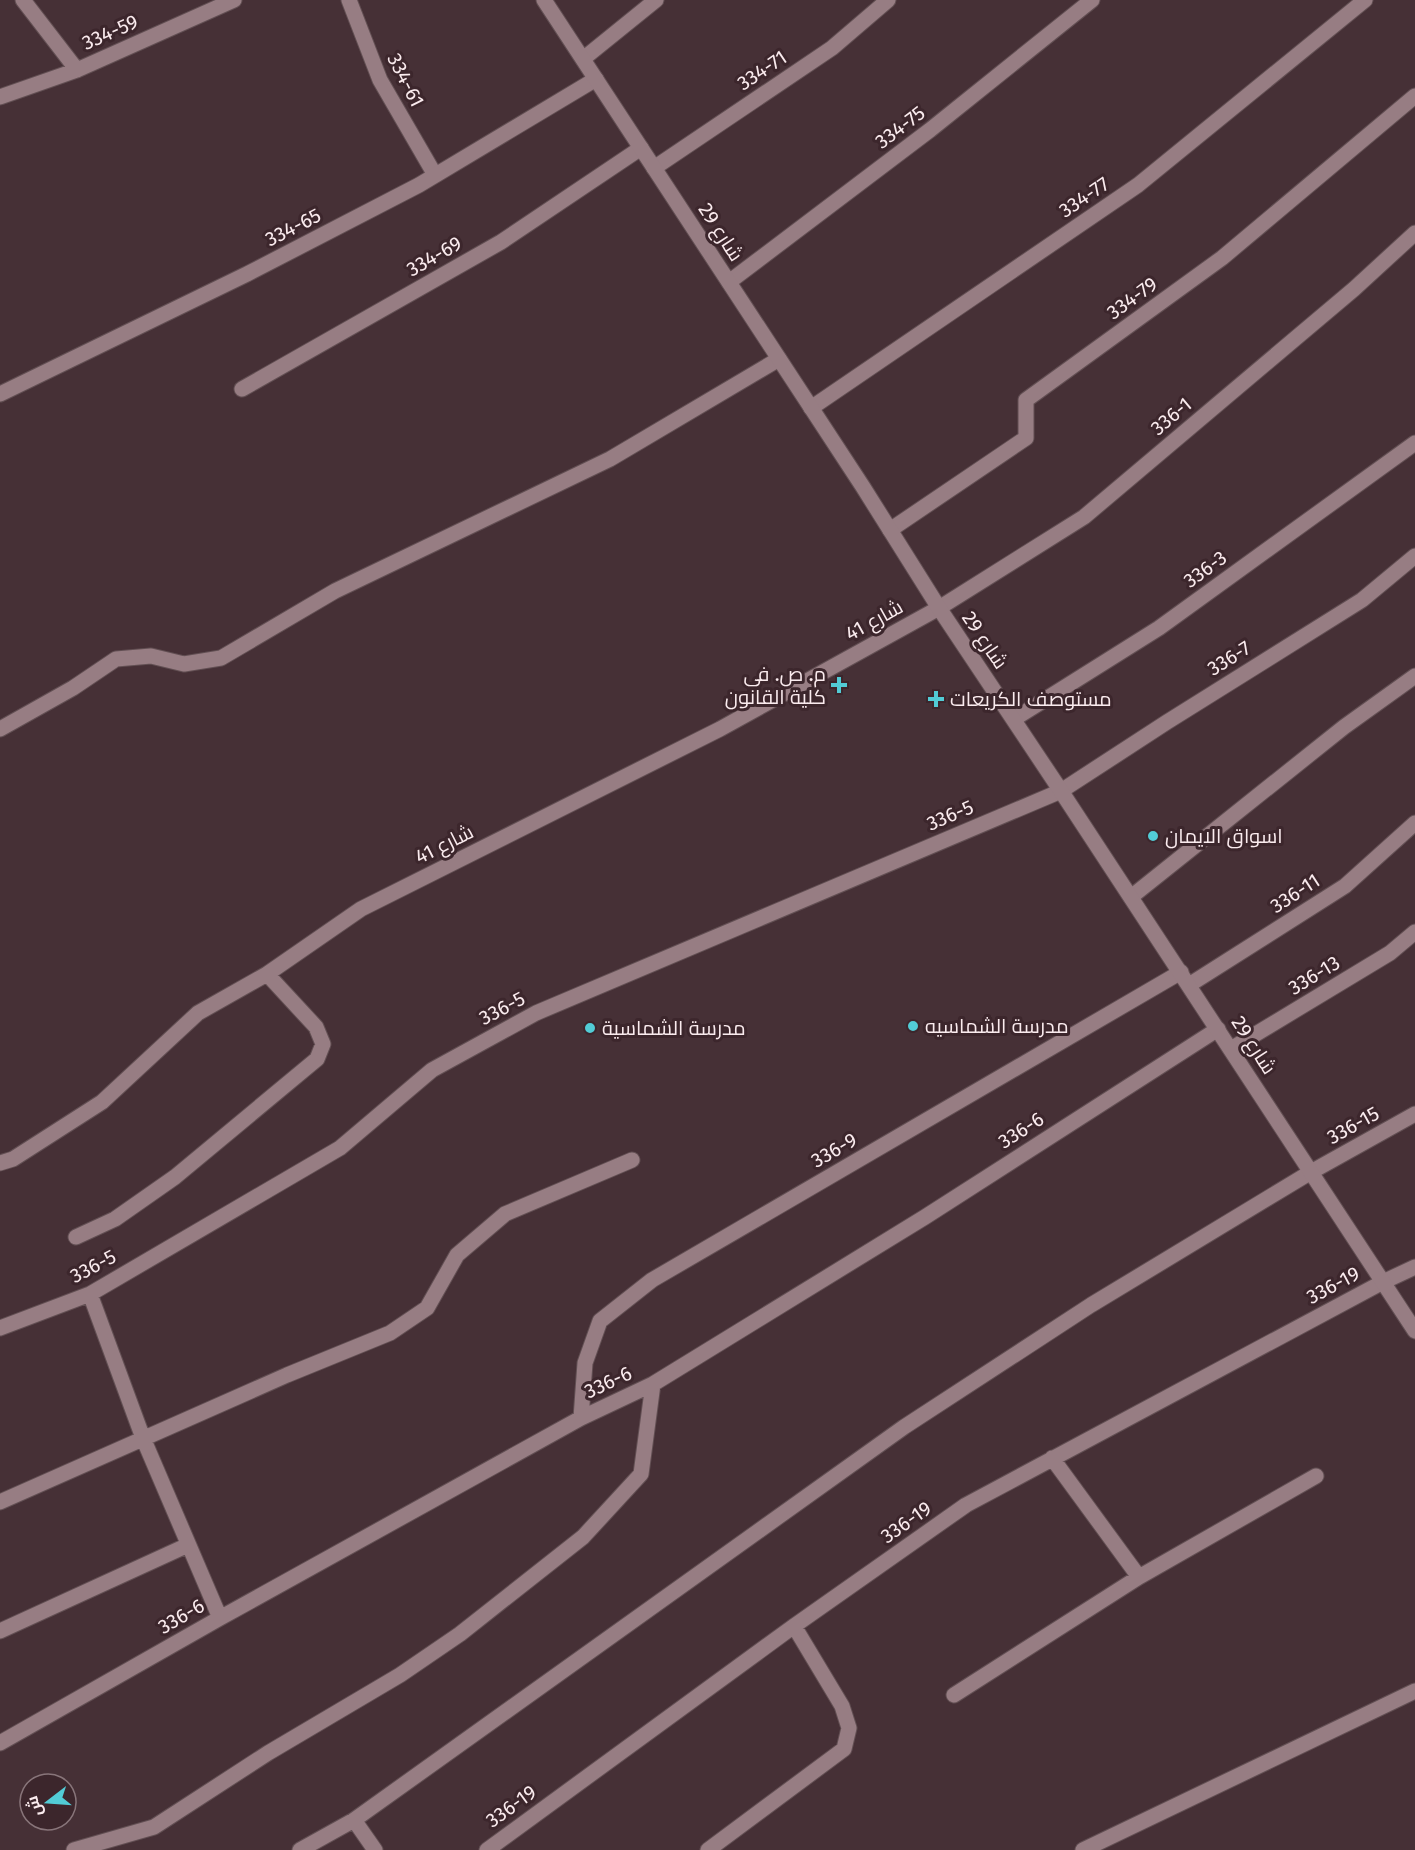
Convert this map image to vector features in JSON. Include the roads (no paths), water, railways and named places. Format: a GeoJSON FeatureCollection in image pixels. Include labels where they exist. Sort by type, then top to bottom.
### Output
{"type":"FeatureCollection","features":[{"type":"Feature","properties":{"kind":"street"},"geometry":{"type":"LineString","coordinates":[[23,0],[77,70]]}},
{"type":"Feature","properties":{"kind":"street","name":"334-59"},"geometry":{"type":"LineString","coordinates":[[0,97],[77,70],[234,0]]}},
{"type":"Feature","properties":{"kind":"street","name":"334-61"},"geometry":{"type":"LineString","coordinates":[[349,0],[380,80],[435,175]]}},
{"type":"Feature","properties":{"kind":"street","name":"شارع 29"},"geometry":{"type":"LineString","coordinates":[[544,0],[939,608],[1190,985],[1415,1331]]}},
{"type":"Feature","properties":{"kind":"street"},"geometry":{"type":"LineString","coordinates":[[583,59],[656,0]]}},
{"type":"Feature","properties":{"kind":"street","name":"334-71"},"geometry":{"type":"LineString","coordinates":[[654,168],[832,48],[888,0]]}},
{"type":"Feature","properties":{"kind":"street","name":"334-75"},"geometry":{"type":"LineString","coordinates":[[729,282],[930,130],[1092,0]]}},
{"type":"Feature","properties":{"kind":"street","name":"334-77"},"geometry":{"type":"LineString","coordinates":[[811,408],[1138,185],[1365,0]]}},
{"type":"Feature","properties":{"kind":"street","name":"334-65"},"geometry":{"type":"LineString","coordinates":[[0,394],[247,274],[435,175],[596,79]]}},
{"type":"Feature","properties":{"kind":"street","name":"334-79"},"geometry":{"type":"LineString","coordinates":[[890,530],[1026,438],[1026,400],[1222,258],[1415,96]]}},
{"type":"Feature","properties":{"kind":"street","name":"334-69"},"geometry":{"type":"LineString","coordinates":[[242,389],[501,242],[641,148]]}},
{"type":"Feature","properties":{"kind":"street","name":"336-1"},"geometry":{"type":"LineString","coordinates":[[939,608],[1084,517],[1354,289],[1415,233]]}},
{"type":"Feature","properties":{"kind":"street"},"geometry":{"type":"LineString","coordinates":[[0,729],[73,688],[116,659],[151,656],[184,664],[221,658],[335,591],[610,459],[779,359]]}},
{"type":"Feature","properties":{"kind":"street","name":"336-3"},"geometry":{"type":"LineString","coordinates":[[1014,719],[1159,628],[1415,443]]}},
{"type":"Feature","properties":{"kind":"street","name":"336-7"},"geometry":{"type":"LineString","coordinates":[[1062,791],[1362,600],[1415,556]]}},
{"type":"Feature","properties":{"kind":"street","name":"شارع 41"},"geometry":{"type":"LineString","coordinates":[[0,1163],[13,1159],[102,1102],[198,1013],[267,974],[361,909],[720,729],[939,608]]}},
{"type":"Feature","properties":{"kind":"street"},"geometry":{"type":"LineString","coordinates":[[1131,897],[1344,727],[1415,676]]}},
{"type":"Feature","properties":{"kind":"street","name":"336-5"},"geometry":{"type":"LineString","coordinates":[[0,1328],[90,1294],[340,1148],[432,1070],[536,1013],[1062,791]]}},
{"type":"Feature","properties":{"kind":"street","name":"336-11"},"geometry":{"type":"LineString","coordinates":[[1190,985],[1345,886],[1415,824]]}},
{"type":"Feature","properties":{"kind":"street","name":"336-13"},"geometry":{"type":"LineString","coordinates":[[1231,1049],[1390,953],[1415,932]]}},
{"type":"Feature","properties":{"kind":"street","name":"336-9"},"geometry":{"type":"LineString","coordinates":[[581,1418],[585,1363],[600,1321],[652,1280],[1181,972]]}},
{"type":"Feature","properties":{"kind":"street"},"geometry":{"type":"LineString","coordinates":[[76,1237],[115,1219],[175,1176],[316,1059],[323,1044],[316,1027],[267,974]]}},
{"type":"Feature","properties":{"kind":"street","name":"336-6"},"geometry":{"type":"LineString","coordinates":[[0,1743],[581,1418],[653,1384],[925,1217],[1218,1029]]}},
{"type":"Feature","properties":{"kind":"street","name":"336-15"},"geometry":{"type":"LineString","coordinates":[[300,1850],[354,1820],[904,1427],[1091,1305],[1311,1172],[1415,1114]]}},
{"type":"Feature","properties":{"kind":"street"},"geometry":{"type":"LineString","coordinates":[[0,1502],[287,1375],[390,1333],[428,1308],[457,1255],[505,1214],[632,1160]]}},
{"type":"Feature","properties":{"kind":"street","name":"336-19"},"geometry":{"type":"LineString","coordinates":[[487,1850],[794,1626],[966,1505],[1415,1267]]}},
{"type":"Feature","properties":{"kind":"street"},"geometry":{"type":"LineString","coordinates":[[90,1294],[143,1438],[220,1618]]}},
{"type":"Feature","properties":{"kind":"street"},"geometry":{"type":"LineString","coordinates":[[74,1850],[154,1827],[460,1634],[583,1537],[641,1474],[653,1384]]}},
{"type":"Feature","properties":{"kind":"street"},"geometry":{"type":"LineString","coordinates":[[1052,1458],[1139,1577]]}},
{"type":"Feature","properties":{"kind":"street"},"geometry":{"type":"LineString","coordinates":[[954,1695],[1139,1577],[1316,1476]]}},
{"type":"Feature","properties":{"kind":"street"},"geometry":{"type":"LineString","coordinates":[[0,1631],[188,1545]]}},
{"type":"Feature","properties":{"kind":"street"},"geometry":{"type":"LineString","coordinates":[[708,1850],[844,1749],[849,1728],[842,1706],[794,1626]]}},
{"type":"Feature","properties":{"kind":"street"},"geometry":{"type":"LineString","coordinates":[[1083,1850],[1415,1691]]}},
{"type":"Feature","properties":{"kind":"street"},"geometry":{"type":"LineString","coordinates":[[354,1820],[375,1850]]}},
{"type":"Feature","properties":{"kind":"place","name":"م. ص. في كلية القانون"},"geometry":{"type":"Point","coordinates":[839,685]}},
{"type":"Feature","properties":{"kind":"place","name":"مستوصف الكريعات"},"geometry":{"type":"Point","coordinates":[936,699]}},
{"type":"Feature","properties":{"kind":"place","name":"اسواق الايمان"},"geometry":{"type":"Point","coordinates":[1153,836]}},
{"type":"Feature","properties":{"kind":"place","name":"مدرسة الشماسيه"},"geometry":{"type":"Point","coordinates":[913,1026]}},
{"type":"Feature","properties":{"kind":"place","name":"مدرسة الشماسية"},"geometry":{"type":"Point","coordinates":[590,1028]}}]}
